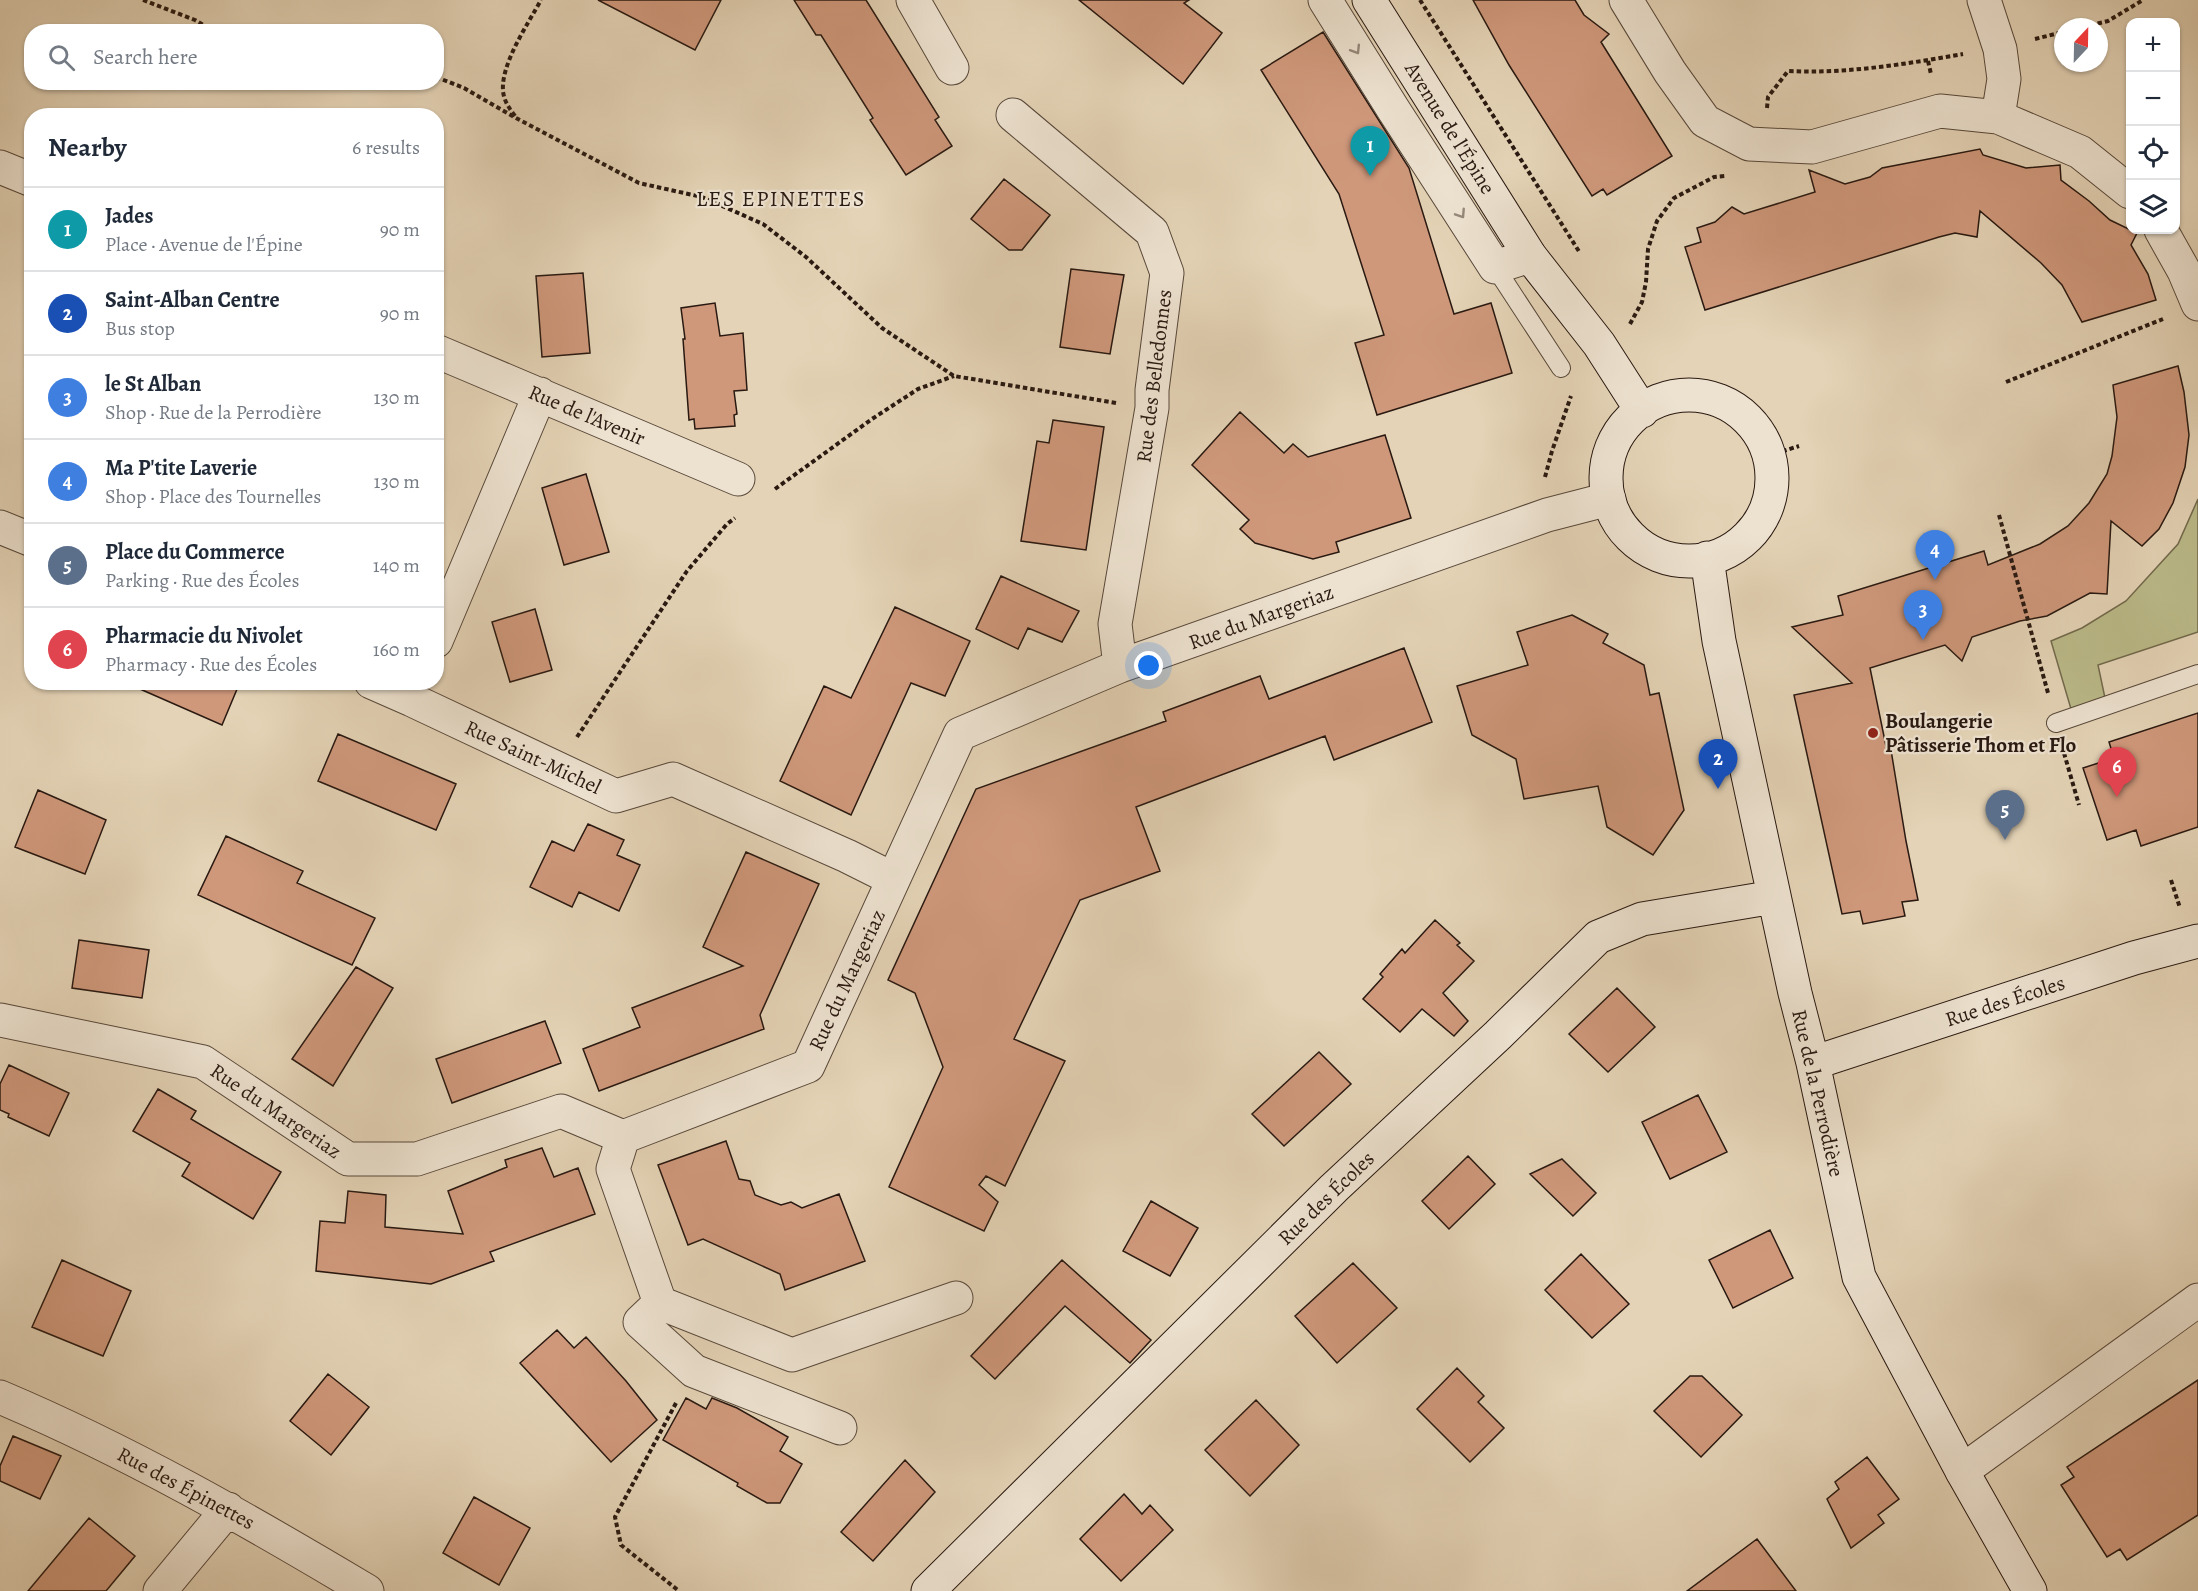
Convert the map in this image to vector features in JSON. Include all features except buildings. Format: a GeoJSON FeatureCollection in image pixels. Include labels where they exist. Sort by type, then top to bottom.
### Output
{"type":"FeatureCollection","features":[{"type":"Feature","properties":{"kind":"street"},"geometry":{"type":"LineString","coordinates":[[913,0],[952,68]]}},
{"type":"Feature","properties":{"kind":"street","name":"Avenue de l'Épine"},"geometry":{"type":"LineString","coordinates":[[1325,0],[1496,267]]}},
{"type":"Feature","properties":{"kind":"street","name":"Avenue de l'Épine"},"geometry":{"type":"LineString","coordinates":[[1370,0],[1530,256],[1599,344],[1642,411]]}},
{"type":"Feature","properties":{"kind":"street"},"geometry":{"type":"LineString","coordinates":[[1626,0],[1670,72],[1705,121],[1749,144],[1812,147],[1940,111],[1998,117],[2080,152],[2126,189]]}},
{"type":"Feature","properties":{"kind":"street"},"geometry":{"type":"LineString","coordinates":[[1984,0],[2000,49],[2004,79],[1998,117]]}},
{"type":"Feature","properties":{"kind":"street","name":"Rue des Belledonnes"},"geometry":{"type":"LineString","coordinates":[[1013,115],[1152,232],[1167,273],[1152,390],[1152,408],[1115,624],[1120,666]]}},
{"type":"Feature","properties":{"kind":"street"},"geometry":{"type":"LineString","coordinates":[[0,167],[24,177]]}},
{"type":"Feature","properties":{"kind":"street"},"geometry":{"type":"LineString","coordinates":[[2163,234],[2184,271],[2184,310]]}},
{"type":"Feature","properties":{"kind":"street"},"geometry":{"type":"LineString","coordinates":[[1496,267],[1530,256]]}},
{"type":"Feature","properties":{"kind":"street","name":"Rue de l'Avenir"},"geometry":{"type":"LineString","coordinates":[[444,354],[738,479]]}},
{"type":"Feature","properties":{"kind":"street"},"geometry":{"type":"LineString","coordinates":[[444,622],[540,394]]}},
{"type":"Feature","properties":{"kind":"street"},"geometry":{"type":"LineString","coordinates":[[1700,396],[1727,404],[1749,421],[1765,444],[1768,456],[1772,471],[1770,499],[1759,525],[1739,545],[1714,558],[1687,561],[1659,556],[1637,543],[1620,525],[1609,499],[1606,471],[1613,443],[1629,420],[1650,405],[1674,397],[1700,396]]}},
{"type":"Feature","properties":{"kind":"street","name":"Rue du Margeriaz"},"geometry":{"type":"LineString","coordinates":[[0,1020],[203,1062],[348,1159],[417,1159],[561,1111],[623,1137],[808,1066],[960,734],[1120,666],[1547,515],[1609,499]]}},
{"type":"Feature","properties":{"kind":"street"},"geometry":{"type":"LineString","coordinates":[[0,527],[24,537]]}},
{"type":"Feature","properties":{"kind":"street","name":"Rue de la Perrodière"},"geometry":{"type":"LineString","coordinates":[[1707,558],[1719,641],[1859,1277],[1962,1470],[2030,1591]]}},
{"type":"Feature","properties":{"kind":"street","name":"Rue Saint-Michel"},"geometry":{"type":"LineString","coordinates":[[415,691],[556,768],[616,796],[674,779],[848,856],[893,879]]}},
{"type":"Feature","properties":{"kind":"street","name":"Rue des Écoles"},"geometry":{"type":"LineString","coordinates":[[928,1591],[1334,1188],[1498,1035],[1598,937],[1642,919],[1774,897]]}},
{"type":"Feature","properties":{"kind":"street","name":"Rue des Écoles"},"geometry":{"type":"LineString","coordinates":[[1813,1063],[2134,958],[2198,941]]}},
{"type":"Feature","properties":{"kind":"street"},"geometry":{"type":"LineString","coordinates":[[623,1137],[613,1169],[660,1303],[792,1355],[956,1298]]}},
{"type":"Feature","properties":{"kind":"street"},"geometry":{"type":"LineString","coordinates":[[1962,1470],[2198,1300]]}},
{"type":"Feature","properties":{"kind":"street"},"geometry":{"type":"LineString","coordinates":[[660,1303],[640,1322],[694,1371],[840,1428]]}},
{"type":"Feature","properties":{"kind":"street","name":"Rue des Épinettes"},"geometry":{"type":"LineString","coordinates":[[0,1397],[69,1426],[228,1509],[367,1591]]}},
{"type":"Feature","properties":{"kind":"street"},"geometry":{"type":"LineString","coordinates":[[160,1591],[228,1509]]}},
{"type":"Feature","properties":{"kind":"lane","name":"Avenue de l'Épine"},"geometry":{"type":"LineString","coordinates":[[1496,267],[1561,368]]}},
{"type":"Feature","properties":{"kind":"lane"},"geometry":{"type":"LineString","coordinates":[[2056,723],[2198,674]]}},
{"type":"Feature","properties":{"kind":"path"},"geometry":{"type":"LineString","coordinates":[[143,0],[202,24]]}},
{"type":"Feature","properties":{"kind":"path"},"geometry":{"type":"LineString","coordinates":[[516,118],[506,105],[503,90],[506,67],[541,0]]}},
{"type":"Feature","properties":{"kind":"path"},"geometry":{"type":"LineString","coordinates":[[1420,0],[1582,257]]}},
{"type":"Feature","properties":{"kind":"path"},"geometry":{"type":"LineString","coordinates":[[2108,21],[2143,0]]}},
{"type":"Feature","properties":{"kind":"path"},"geometry":{"type":"LineString","coordinates":[[444,80],[464,88],[639,183],[702,197],[763,224],[806,257],[882,328],[954,376],[1152,408]]}},
{"type":"Feature","properties":{"kind":"path"},"geometry":{"type":"LineString","coordinates":[[2006,381],[2184,310]]}},
{"type":"Feature","properties":{"kind":"path"},"geometry":{"type":"LineString","coordinates":[[1547,515],[1545,477],[1573,391],[1561,368]]}},
{"type":"Feature","properties":{"kind":"path"},"geometry":{"type":"LineString","coordinates":[[773,490],[918,389],[954,376]]}},
{"type":"Feature","properties":{"kind":"path"},"geometry":{"type":"LineString","coordinates":[[1768,456],[1799,446]]}},
{"type":"Feature","properties":{"kind":"path"},"geometry":{"type":"LineString","coordinates":[[1999,515],[2079,805]]}},
{"type":"Feature","properties":{"kind":"path"},"geometry":{"type":"LineString","coordinates":[[556,768],[687,571],[728,524],[737,517]]}},
{"type":"Feature","properties":{"kind":"path"},"geometry":{"type":"LineString","coordinates":[[679,1591],[621,1545],[615,1517],[694,1371]]}},
{"type":"Feature","properties":{"kind":"shaded area"},"geometry":{"type":"Polygon","coordinates":[[[2198,499],[2198,632],[2098,665],[2105,698],[2071,709],[2051,641],[2082,628],[2126,601],[2178,544],[2198,499]]]}},
{"type":"Feature","properties":{"kind":"place","name":"Jades"},"geometry":{"type":"Point","coordinates":[1370,176]}},
{"type":"Feature","properties":{"kind":"place","name":"Ma P'tite Laverie"},"geometry":{"type":"Point","coordinates":[1935,580]}},
{"type":"Feature","properties":{"kind":"place","name":"le St Alban"},"geometry":{"type":"Point","coordinates":[1923,640]}},
{"type":"Feature","properties":{"kind":"place","name":"Boulangerie Pâtisserie Thom et Flo"},"geometry":{"type":"Point","coordinates":[1873,733]}},
{"type":"Feature","properties":{"kind":"place","name":"Saint-Alban Centre"},"geometry":{"type":"Point","coordinates":[1718,789]}},
{"type":"Feature","properties":{"kind":"place","name":"Pharmacie du Nivolet"},"geometry":{"type":"Point","coordinates":[2117,797]}},
{"type":"Feature","properties":{"kind":"place","name":"Place du Commerce"},"geometry":{"type":"Point","coordinates":[2005,840]}},
{"type":"Feature","properties":{"kind":"district","name":"LES EPINETTES"},"geometry":{"type":"Point","coordinates":[781,199]}}]}
